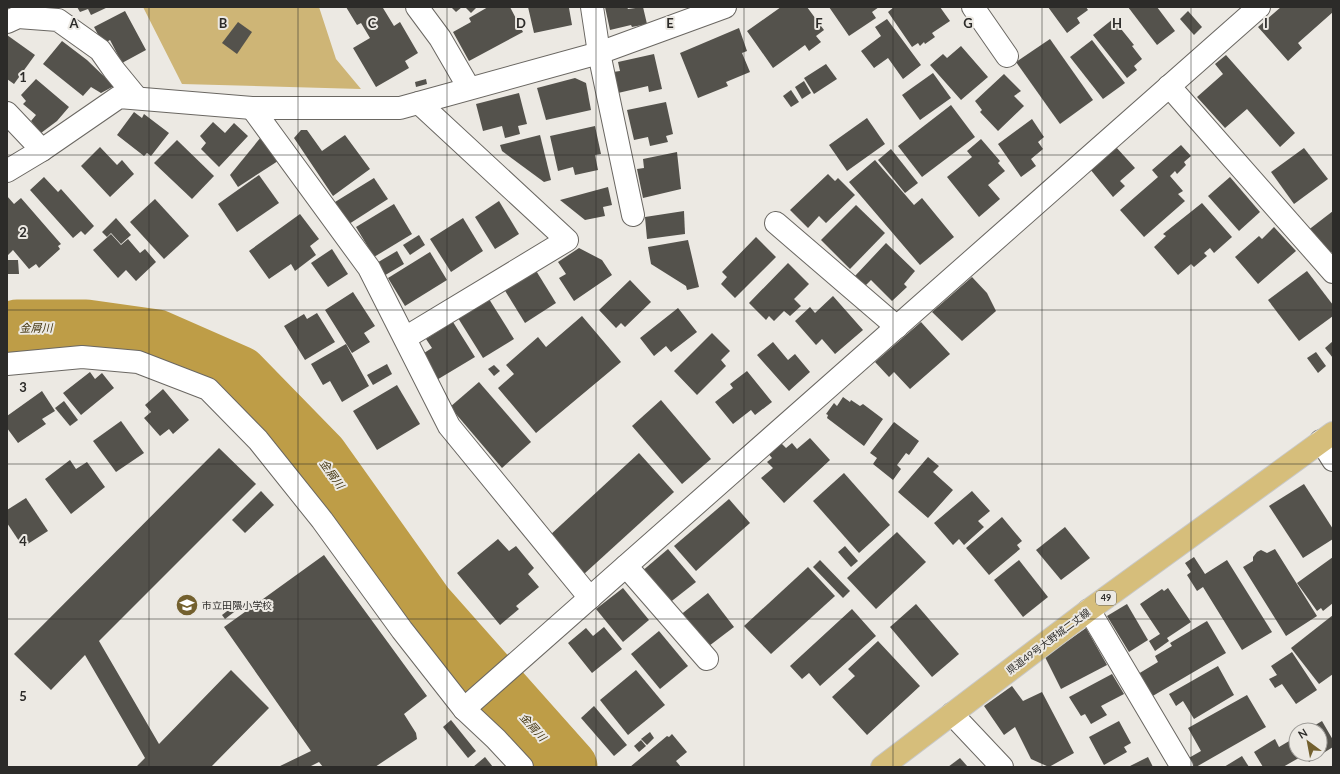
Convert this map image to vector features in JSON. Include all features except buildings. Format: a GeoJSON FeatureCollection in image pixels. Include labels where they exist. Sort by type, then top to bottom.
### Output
{"type":"FeatureCollection","features":[{"type":"Feature","properties":{"kind":"main road","name":"県道49号大野城二丈線"},"geometry":{"type":"LineString","coordinates":[[882,767],[1089,610],[1327,437]]}},
{"type":"Feature","properties":{"kind":"street"},"geometry":{"type":"LineString","coordinates":[[417,7],[440,38],[469,88]]}},
{"type":"Feature","properties":{"kind":"street"},"geometry":{"type":"LineString","coordinates":[[592,7],[599,52],[633,214]]}},
{"type":"Feature","properties":{"kind":"street"},"geometry":{"type":"LineString","coordinates":[[7,171],[42,150],[119,97],[252,108],[400,108],[599,52],[725,7]]}},
{"type":"Feature","properties":{"kind":"street"},"geometry":{"type":"LineString","coordinates":[[973,7],[1007,56]]}},
{"type":"Feature","properties":{"kind":"street"},"geometry":{"type":"LineString","coordinates":[[469,704],[1259,7]]}},
{"type":"Feature","properties":{"kind":"street"},"geometry":{"type":"LineString","coordinates":[[7,22],[18,17],[58,20],[100,50],[137,98]]}},
{"type":"Feature","properties":{"kind":"street"},"geometry":{"type":"LineString","coordinates":[[1169,86],[1333,272]]}},
{"type":"Feature","properties":{"kind":"street"},"geometry":{"type":"LineString","coordinates":[[404,338],[567,240],[419,103]]}},
{"type":"Feature","properties":{"kind":"street"},"geometry":{"type":"LineString","coordinates":[[252,108],[369,268],[449,426],[590,598]]}},
{"type":"Feature","properties":{"kind":"street"},"geometry":{"type":"LineString","coordinates":[[7,113],[42,150]]}},
{"type":"Feature","properties":{"kind":"street"},"geometry":{"type":"LineString","coordinates":[[776,223],[897,327]]}},
{"type":"Feature","properties":{"kind":"street"},"geometry":{"type":"LineString","coordinates":[[7,364],[82,357],[138,362],[208,390],[258,440],[322,520],[402,630],[469,704],[496,739],[522,767]]}},
{"type":"Feature","properties":{"kind":"street"},"geometry":{"type":"LineString","coordinates":[[1327,437],[1333,460]]}},
{"type":"Feature","properties":{"kind":"street"},"geometry":{"type":"LineString","coordinates":[[626,566],[707,659]]}},
{"type":"Feature","properties":{"kind":"street"},"geometry":{"type":"LineString","coordinates":[[1089,610],[1182,767]]}},
{"type":"Feature","properties":{"kind":"street"},"geometry":{"type":"LineString","coordinates":[[952,714],[1002,767]]}},
{"type":"Feature","properties":{"kind":"shaded area"},"geometry":{"type":"Polygon","coordinates":[[[143,7],[319,7],[336,59],[361,89],[182,84],[143,7]]]}},
{"type":"Feature","properties":{"kind":"waterway","name":"金屑川"},"geometry":{"type":"LineString","coordinates":[[7,331],[17,328],[86,328],[157,338],[239,374],[320,457],[426,606],[569,767]]}},
{"type":"Feature","properties":{"kind":"place","name":"市立田隈小学校"},"geometry":{"type":"Point","coordinates":[187,605]}}]}
